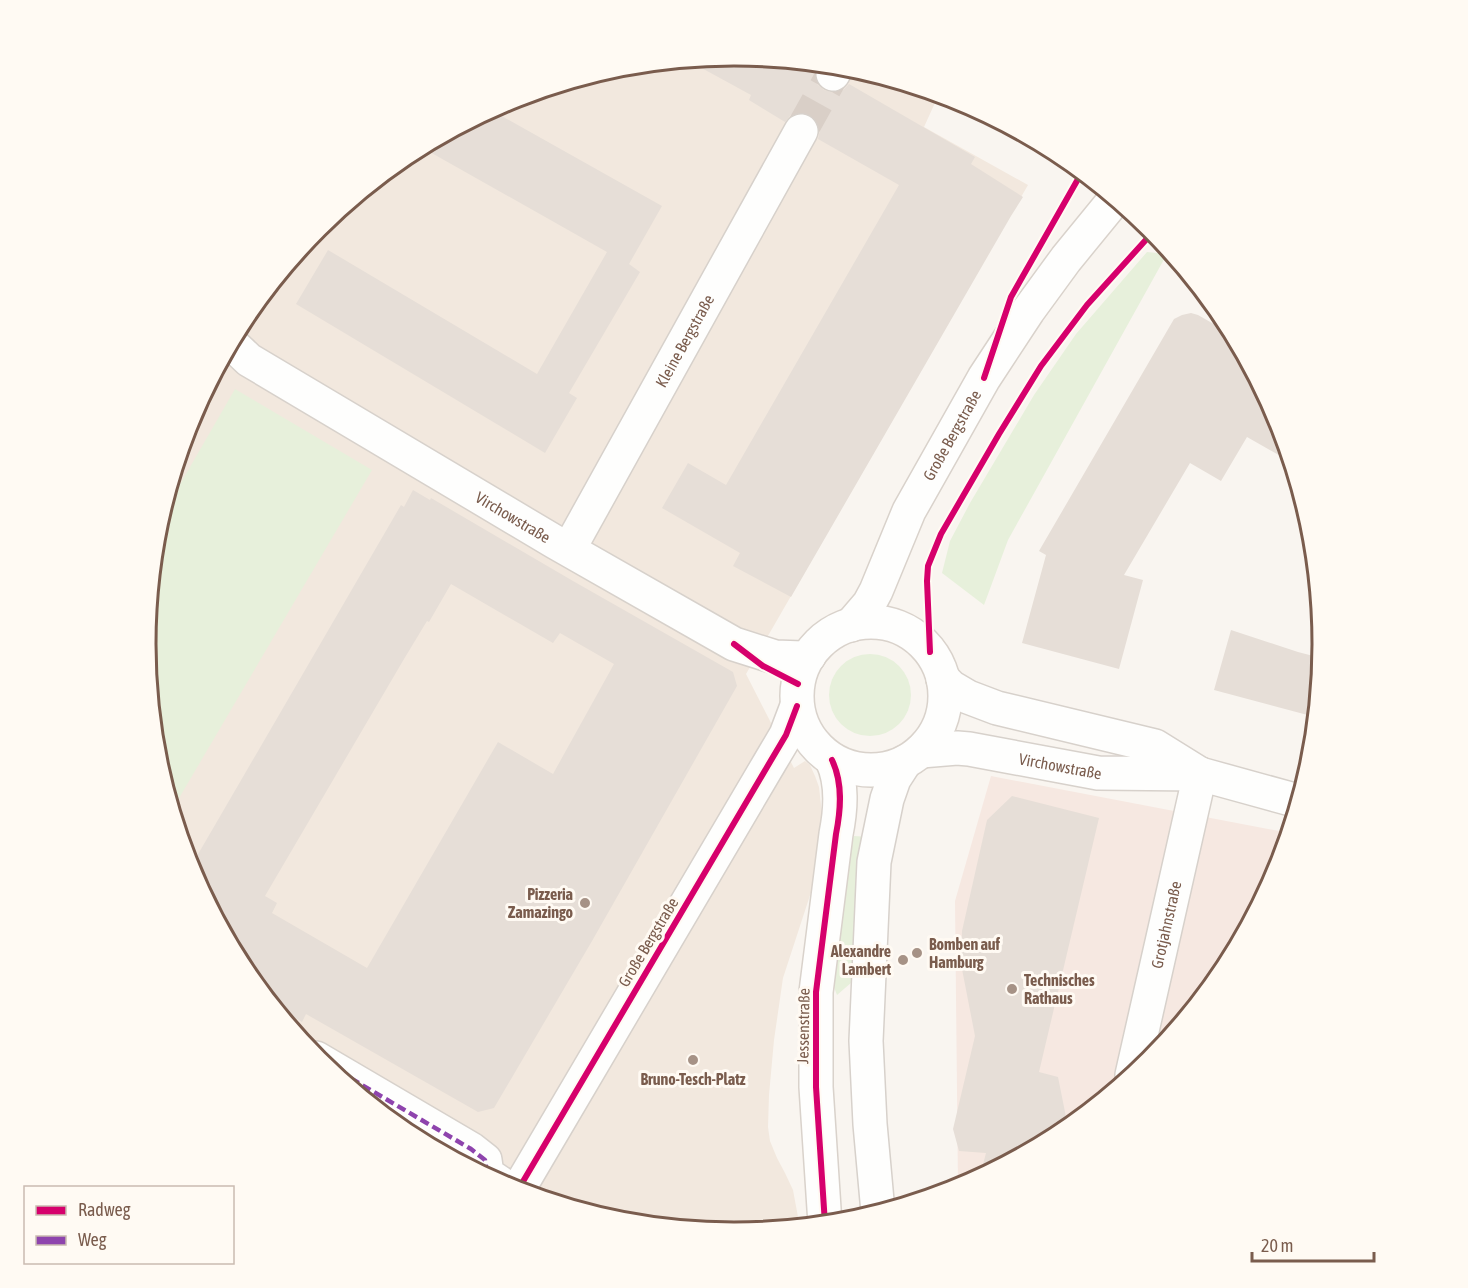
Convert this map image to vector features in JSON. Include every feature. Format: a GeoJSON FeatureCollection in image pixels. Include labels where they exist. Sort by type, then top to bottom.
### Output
{"type":"FeatureCollection","features":[{"type":"Feature","properties":{"kind":"street","name":"Kleine Bergstraße"},"geometry":{"type":"LineString","coordinates":[[569,549],[801,131]]}},
{"type":"Feature","properties":{"kind":"street","name":"Große Bergstraße"},"geometry":{"type":"LineString","coordinates":[[851,625],[869,604],[876,591],[909,511],[984,378],[1028,311],[1110,205]]}},
{"type":"Feature","properties":{"kind":"street","name":"Virchowstraße"},"geometry":{"type":"LineString","coordinates":[[237,349],[249,360],[734,644],[775,657],[803,658],[809,656]]}},
{"type":"Feature","properties":{"kind":"street"},"geometry":{"type":"LineString","coordinates":[[877,1204],[866,1041],[874,862],[887,800],[894,779],[913,756],[928,744],[938,727],[944,708],[945,688],[940,669],[924,644],[900,628],[881,622],[870,622],[843,627],[827,636],[809,656],[801,671],[798,684],[797,706],[802,724],[811,741],[832,760],[850,768],[869,770],[887,768],[913,756]]}},
{"type":"Feature","properties":{"kind":"street","name":"Virchowstraße"},"geometry":{"type":"LineString","coordinates":[[943,679],[951,687],[968,697],[997,708],[1155,746],[1200,774]]}},
{"type":"Feature","properties":{"kind":"street","name":"Große Bergstraße"},"geometry":{"type":"LineString","coordinates":[[523,1182],[786,735],[797,706]]}},
{"type":"Feature","properties":{"kind":"street","name":"Virchowstraße"},"geometry":{"type":"LineString","coordinates":[[913,756],[957,748],[1098,773],[1200,774],[1290,799]]}},
{"type":"Feature","properties":{"kind":"street","name":"Jessenstraße"},"geometry":{"type":"LineString","coordinates":[[824,1215],[816,1087],[816,992],[841,795],[839,776],[832,760]]}},
{"type":"Feature","properties":{"kind":"street","name":"Grotjahnstraße"},"geometry":{"type":"LineString","coordinates":[[1135,1060],[1200,774]]}},
{"type":"Feature","properties":{"kind":"street"},"geometry":{"type":"LineString","coordinates":[[356,1081],[471,1149],[485,1160],[486,1166]]}},
{"type":"Feature","properties":{"kind":"shaded area"},"geometry":{"type":"Polygon","coordinates":[[[696,67],[772,67],[809,71],[847,77],[920,97],[935,103],[924,127],[1028,185],[746,674],[794,768],[805,761],[810,765],[819,787],[822,814],[815,880],[783,978],[769,1095],[770,1141],[793,1190],[798,1217],[772,1221],[696,1221],[621,1211],[548,1191],[513,1178],[445,1145],[382,1103],[353,1079],[325,1053],[275,996],[233,933],[216,900],[200,865],[176,794],[167,757],[157,682],[157,606],[161,569],[167,531],[187,458],[200,423],[233,355],[275,292],[299,263],[325,235],[382,185],[445,143],[478,126],[513,110],[584,86],[621,77],[696,67]]]}},
{"type":"Feature","properties":{"kind":"shaded area"},"geometry":{"type":"Polygon","coordinates":[[[991,776],[1280,831],[1268,865],[1235,933],[1193,996],[1143,1053],[1086,1103],[1055,1125],[1023,1145],[958,1177],[955,901],[991,776]]]}},
{"type":"Feature","properties":{"kind":"green space"},"geometry":{"type":"Polygon","coordinates":[[[1147,252],[1160,253],[1165,258],[1008,540],[984,605],[942,573],[950,541],[1034,395],[1076,334],[1147,252]]]}},
{"type":"Feature","properties":{"kind":"green space"},"geometry":{"type":"Polygon","coordinates":[[[235,389],[372,470],[178,800],[167,757],[161,719],[156,644],[161,569],[167,531],[178,488],[235,389]]]}},
{"type":"Feature","properties":{"kind":"green space"},"geometry":{"type":"Polygon","coordinates":[[[870,654],[886,657],[899,666],[908,679],[911,695],[908,711],[899,724],[886,733],[870,736],[854,733],[841,724],[832,711],[829,695],[832,679],[841,666],[854,657],[870,654]]]}},
{"type":"Feature","properties":{"kind":"green space"},"geometry":{"type":"Polygon","coordinates":[[[854,836],[869,837],[852,982],[837,995],[832,982],[845,877],[854,836]]]}},
{"type":"Feature","properties":{"kind":"building"},"geometry":{"type":"Polygon","coordinates":[[[700,67],[772,67],[815,72],[817,84],[824,90],[835,93],[843,90],[849,84],[975,157],[971,164],[1023,197],[791,597],[733,566],[740,553],[662,508],[688,463],[726,485],[899,185],[818,139],[820,130],[811,115],[800,112],[791,115],[785,122],[749,100],[751,95],[700,67]]]}},
{"type":"Feature","properties":{"kind":"building"},"geometry":{"type":"Polygon","coordinates":[[[501,116],[662,206],[629,264],[640,272],[569,393],[577,398],[545,453],[296,304],[328,250],[537,374],[607,252],[430,152],[501,116]]]}},
{"type":"Feature","properties":{"kind":"building"},"geometry":{"type":"Polygon","coordinates":[[[1191,313],[1198,315],[1217,326],[1252,388],[1280,456],[1247,437],[1221,481],[1190,463],[1124,575],[1143,580],[1119,669],[1022,643],[1046,555],[1039,551],[1174,319],[1191,313]]]}},
{"type":"Feature","properties":{"kind":"building"},"geometry":{"type":"Polygon","coordinates":[[[413,490],[430,500],[431,498],[733,672],[737,686],[494,1108],[478,1112],[306,1014],[302,1022],[291,1015],[253,965],[233,933],[197,856],[401,505],[404,507],[413,490]],[[451,584],[404,659],[265,896],[277,903],[272,913],[367,968],[498,742],[553,774],[614,664],[560,633],[553,643],[451,584]]]}},
{"type":"Feature","properties":{"kind":"building"},"geometry":{"type":"Polygon","coordinates":[[[1231,630],[1312,656],[1307,715],[1214,690],[1231,630]]]}},
{"type":"Feature","properties":{"kind":"building","name":"Technisches Rathaus"},"geometry":{"type":"Polygon","coordinates":[[[1012,796],[1099,818],[1039,1072],[1058,1077],[1066,1117],[1023,1145],[983,1165],[986,1153],[959,1151],[953,1129],[975,1036],[961,964],[962,931],[987,820],[1012,796]]]}},
{"type":"Feature","properties":{"kind":"tunnel"},"geometry":{"type":"LineString","coordinates":[[801,131],[833,75]]}},
{"type":"Feature","properties":{"kind":"marked path"},"geometry":{"type":"LineString","coordinates":[[356,1081],[471,1149],[485,1160],[486,1166]]}},
{"type":"Feature","properties":{"kind":"cycle path"},"geometry":{"type":"LineString","coordinates":[[984,378],[1011,297],[1078,179]]}},
{"type":"Feature","properties":{"kind":"cycle path"},"geometry":{"type":"LineString","coordinates":[[930,652],[928,566],[941,534],[1041,366],[1087,305],[1147,239]]}},
{"type":"Feature","properties":{"kind":"cycle path"},"geometry":{"type":"LineString","coordinates":[[734,644],[763,666],[798,684]]}},
{"type":"Feature","properties":{"kind":"cycle path"},"geometry":{"type":"LineString","coordinates":[[523,1182],[786,735],[797,706]]}},
{"type":"Feature","properties":{"kind":"cycle path"},"geometry":{"type":"LineString","coordinates":[[824,1215],[816,1087],[816,992],[840,806],[838,778],[832,760]]}},
{"type":"Feature","properties":{"kind":"place","name":"Pizzeria Zamazingo"},"geometry":{"type":"Point","coordinates":[585,903]}},
{"type":"Feature","properties":{"kind":"place","name":"Bomben auf Hamburg"},"geometry":{"type":"Point","coordinates":[917,953]}},
{"type":"Feature","properties":{"kind":"place","name":"Alexandre Lambert"},"geometry":{"type":"Point","coordinates":[903,960]}},
{"type":"Feature","properties":{"kind":"place","name":"Technisches Rathaus"},"geometry":{"type":"Point","coordinates":[1012,989]}},
{"type":"Feature","properties":{"kind":"place","name":"Bruno-Tesch-Platz"},"geometry":{"type":"Point","coordinates":[693,1060]}}]}
